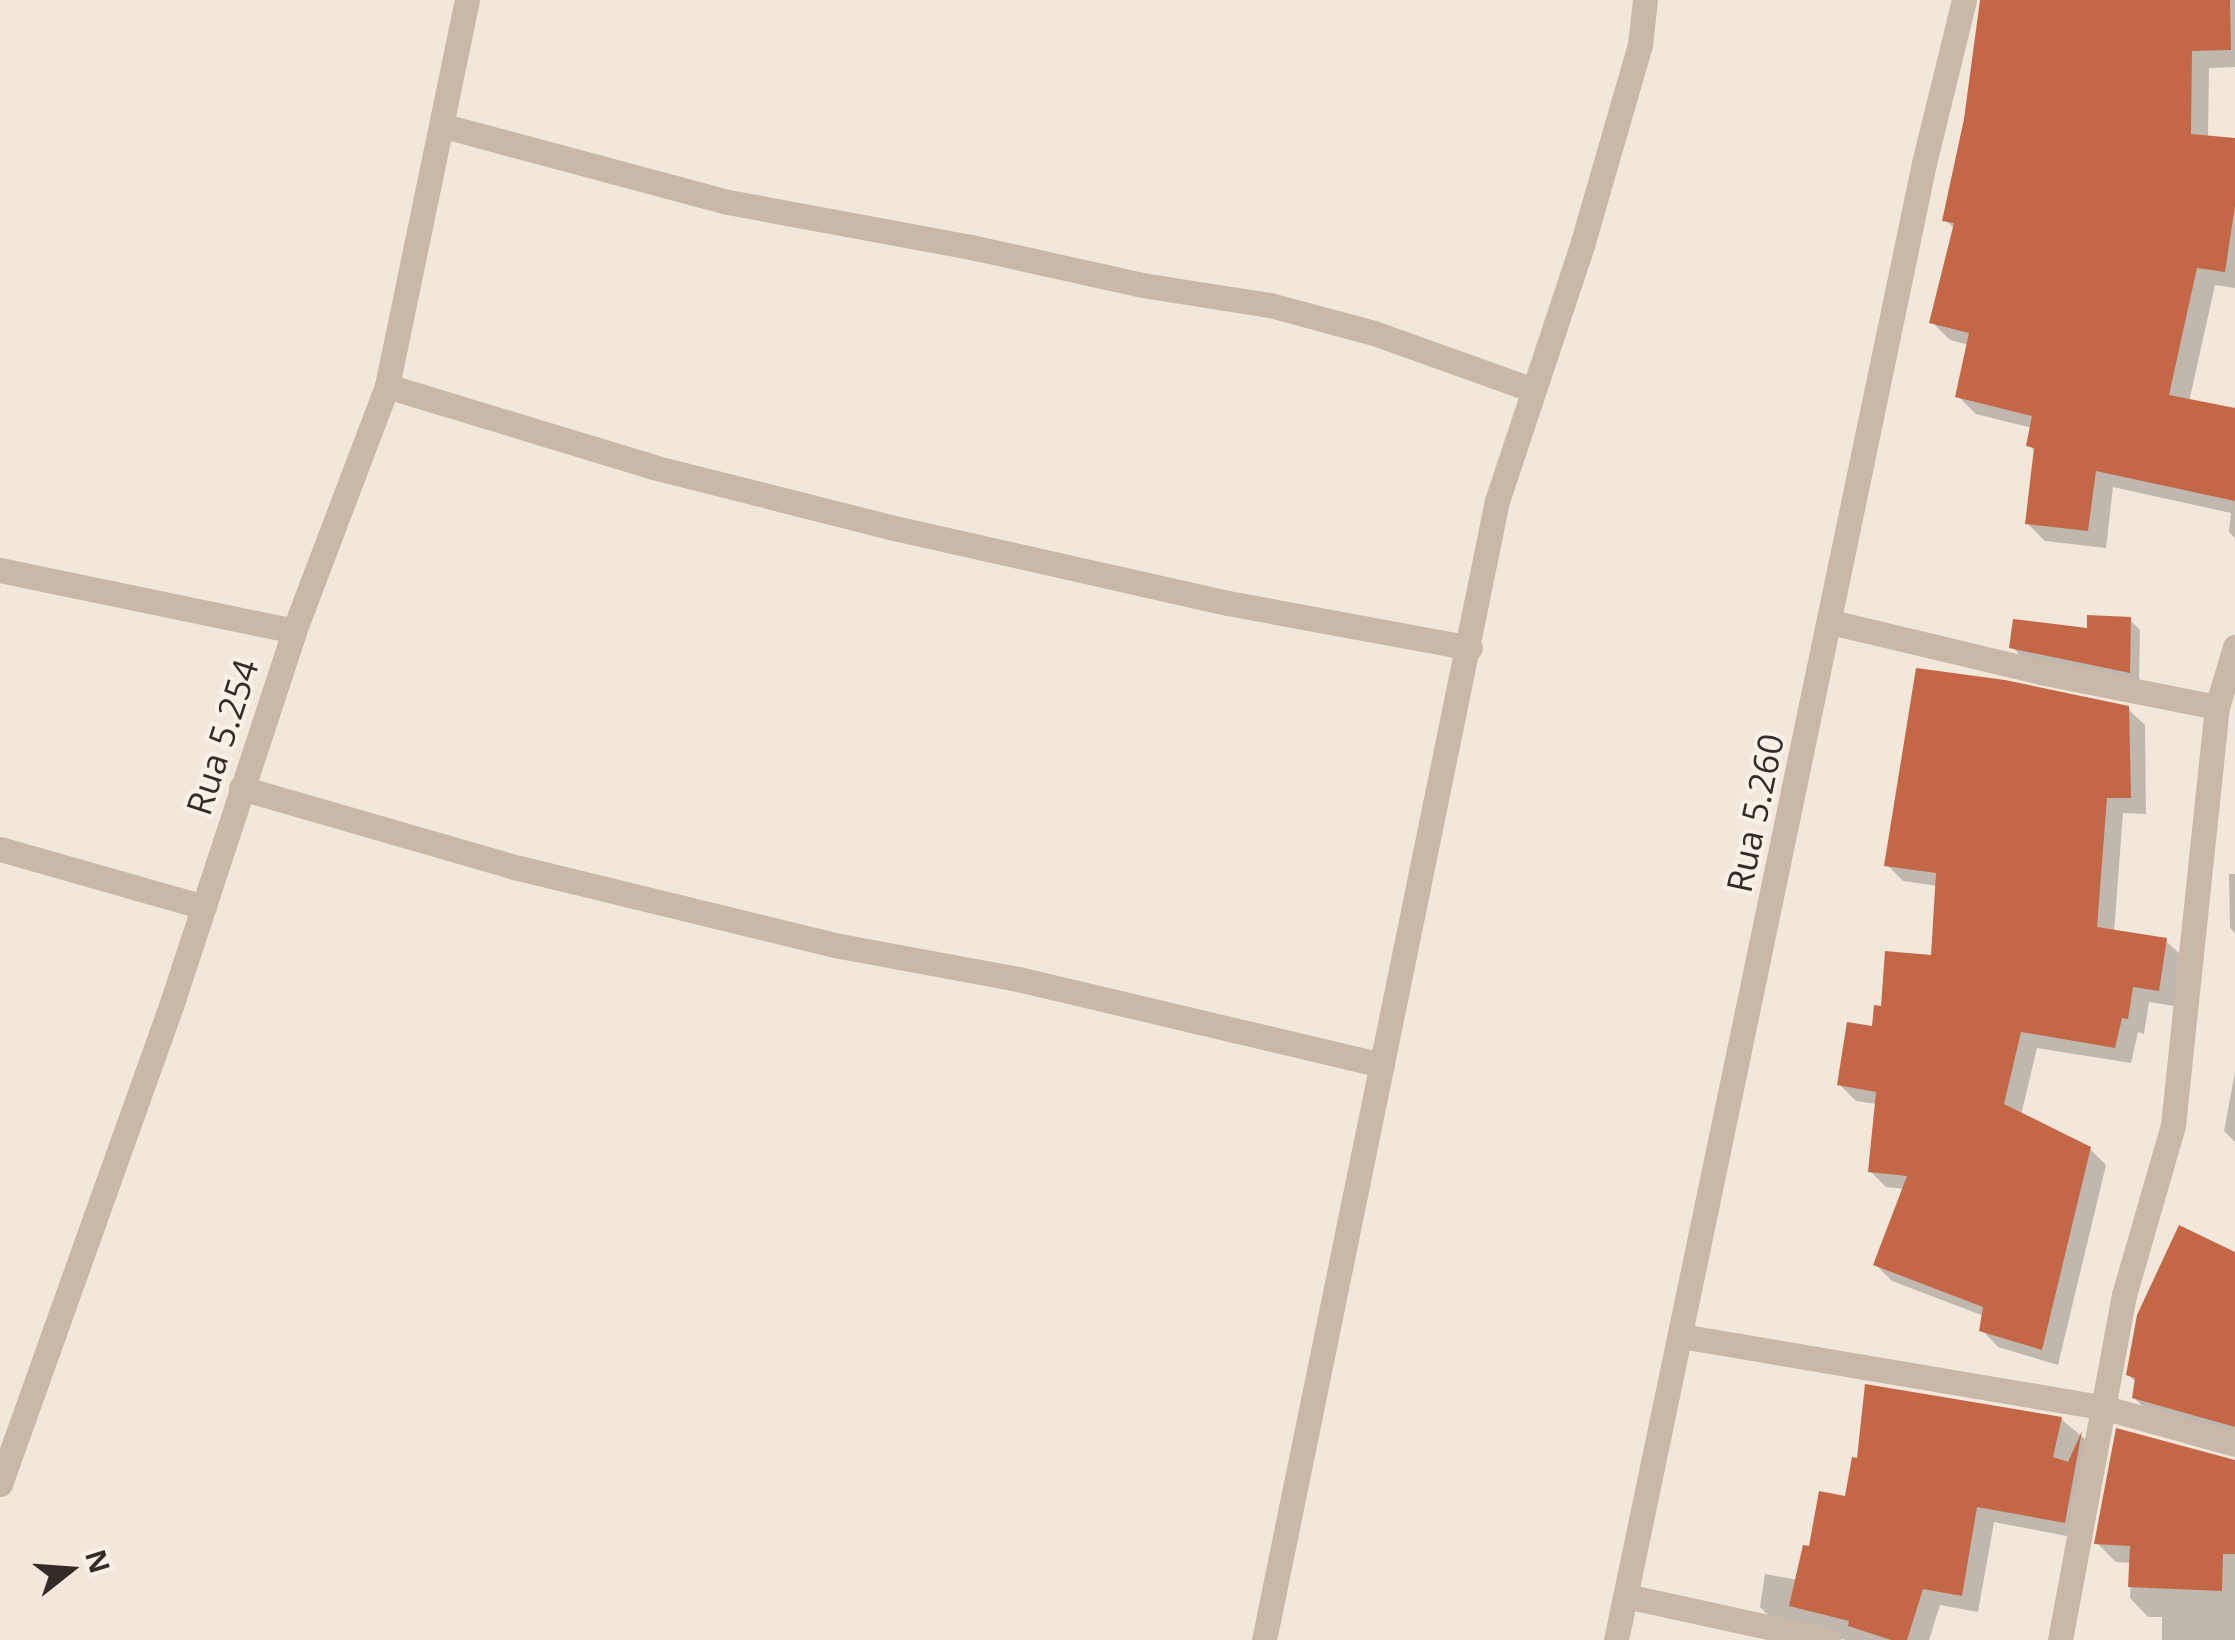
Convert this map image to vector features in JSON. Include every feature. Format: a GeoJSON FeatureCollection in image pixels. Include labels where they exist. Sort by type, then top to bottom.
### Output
{"type":"FeatureCollection","features":[{"type":"Feature","properties":{"kind":"street","name":"Rua 5.254"},"geometry":{"type":"LineString","coordinates":[[0,1484],[204,907],[294,632],[387,386],[444,126],[467,0]]}},
{"type":"Feature","properties":{"kind":"street"},"geometry":{"type":"LineString","coordinates":[[1264,1640],[1306,1419],[1470,648],[1497,501],[1588,224],[1640,46],[1645,0]]}},
{"type":"Feature","properties":{"kind":"street","name":"Rua 5.260"},"geometry":{"type":"LineString","coordinates":[[1616,1640],[1924,164],[1964,0]]}},
{"type":"Feature","properties":{"kind":"street"},"geometry":{"type":"LineString","coordinates":[[444,126],[728,202],[971,246],[1142,285],[1270,305],[1374,334],[1533,390]]}},
{"type":"Feature","properties":{"kind":"street"},"geometry":{"type":"LineString","coordinates":[[387,386],[653,467],[890,527],[1228,603],[1470,648]]}},
{"type":"Feature","properties":{"kind":"street"},"geometry":{"type":"LineString","coordinates":[[0,570],[294,632]]}},
{"type":"Feature","properties":{"kind":"street"},"geometry":{"type":"LineString","coordinates":[[1831,622],[2045,673],[2217,707]]}},
{"type":"Feature","properties":{"kind":"street"},"geometry":{"type":"LineString","coordinates":[[2060,1640],[2124,1295],[2173,1124],[2217,707],[2235,646]]}},
{"type":"Feature","properties":{"kind":"street"},"geometry":{"type":"LineString","coordinates":[[241,788],[519,868],[840,946],[1018,979],[1382,1065]]}},
{"type":"Feature","properties":{"kind":"street"},"geometry":{"type":"LineString","coordinates":[[0,848],[204,907]]}},
{"type":"Feature","properties":{"kind":"street"},"geometry":{"type":"LineString","coordinates":[[1681,1336],[2102,1408],[2235,1444]]}},
{"type":"Feature","properties":{"kind":"street"},"geometry":{"type":"LineString","coordinates":[[1626,1596],[1828,1640]]}},
{"type":"Feature","properties":{"kind":"building"},"geometry":{"type":"Polygon","coordinates":[[[1980,0],[2230,0],[2231,50],[2192,51],[2191,134],[2235,138],[2235,206],[2225,272],[2197,268],[2169,395],[2235,408],[2235,501],[2096,471],[2088,531],[2025,524],[2034,448],[2026,446],[2032,416],[1955,397],[1969,333],[1929,323],[1954,223],[1942,221],[1964,119],[1980,0]]]}},
{"type":"Feature","properties":{"kind":"building"},"geometry":{"type":"Polygon","coordinates":[[[2087,615],[2131,617],[2130,673],[2009,648],[2013,619],[2087,628],[2087,615]]]}},
{"type":"Feature","properties":{"kind":"building"},"geometry":{"type":"Polygon","coordinates":[[[1916,668],[2005,680],[2129,706],[2131,798],[2107,798],[2097,927],[2167,938],[2159,991],[2133,987],[2128,1019],[2122,1018],[2115,1048],[2021,1032],[2004,1104],[2091,1147],[2042,1350],[1979,1331],[1983,1307],[1873,1265],[1907,1176],[1868,1172],[1876,1092],[1837,1085],[1847,1022],[1872,1026],[1874,1005],[1881,1006],[1885,951],[1931,955],[1936,873],[1884,866],[1916,668]]]}},
{"type":"Feature","properties":{"kind":"building"},"geometry":{"type":"Polygon","coordinates":[[[2179,1225],[2235,1252],[2235,1427],[2132,1398],[2135,1378],[2126,1375],[2137,1315],[2179,1225]]]}},
{"type":"Feature","properties":{"kind":"building"},"geometry":{"type":"Polygon","coordinates":[[[1865,1384],[2062,1417],[2053,1457],[2068,1462],[2082,1431],[2065,1523],[1977,1507],[1962,1596],[1923,1589],[1907,1640],[1891,1640],[1848,1626],[1849,1621],[1789,1606],[1803,1545],[1809,1546],[1819,1491],[1845,1496],[1852,1457],[1857,1458],[1865,1384]]]}},
{"type":"Feature","properties":{"kind":"building"},"geometry":{"type":"Polygon","coordinates":[[[2116,1428],[2235,1460],[2235,1554],[2223,1554],[2222,1591],[2128,1587],[2130,1546],[2094,1544],[2116,1428]]]}}]}
